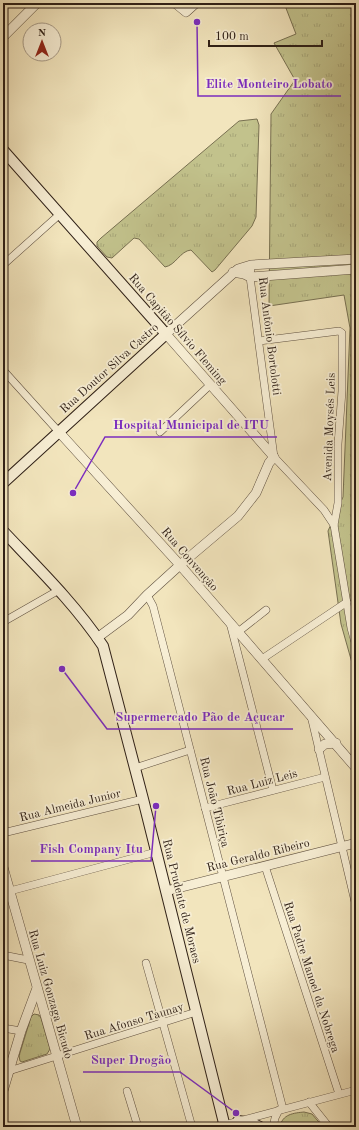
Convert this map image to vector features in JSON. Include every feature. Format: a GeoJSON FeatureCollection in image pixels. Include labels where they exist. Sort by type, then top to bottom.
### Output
{"type":"FeatureCollection","features":[{"type":"Feature","properties":{"kind":"main road","name":"Rua Capitão Sílvio Fleming"},"geometry":{"type":"LineString","coordinates":[[3,150],[166,334]]}},
{"type":"Feature","properties":{"kind":"main road","name":"Rua Doutor Silva Castro"},"geometry":{"type":"LineString","coordinates":[[3,483],[166,334]]}},
{"type":"Feature","properties":{"kind":"main road","name":"Rua Prudente de Moraes"},"geometry":{"type":"LineString","coordinates":[[3,531],[59,590],[93,631],[103,646],[143,799],[223,1126]]}},
{"type":"Feature","properties":{"kind":"main road"},"geometry":{"type":"LineString","coordinates":[[238,1121],[252,1123],[260,1127]]}},
{"type":"Feature","properties":{"kind":"street"},"geometry":{"type":"LineString","coordinates":[[175,3],[186,12],[196,3]]}},
{"type":"Feature","properties":{"kind":"street"},"geometry":{"type":"LineString","coordinates":[[3,37],[34,4]]}},
{"type":"Feature","properties":{"kind":"street"},"geometry":{"type":"LineString","coordinates":[[3,265],[60,214]]}},
{"type":"Feature","properties":{"kind":"street"},"geometry":{"type":"LineString","coordinates":[[233,272],[251,265],[356,259]]}},
{"type":"Feature","properties":{"kind":"street","name":"Rua Antônio Bortolotti"},"geometry":{"type":"LineString","coordinates":[[251,265],[250,277],[274,457]]}},
{"type":"Feature","properties":{"kind":"street"},"geometry":{"type":"LineString","coordinates":[[233,272],[250,277],[356,269]]}},
{"type":"Feature","properties":{"kind":"street","name":"Rua Doutor Silva Castro"},"geometry":{"type":"LineString","coordinates":[[166,334],[233,272]]}},
{"type":"Feature","properties":{"kind":"street","name":"Avenida Moysés Leis"},"geometry":{"type":"LineString","coordinates":[[259,341],[341,331],[343,335],[342,391],[338,444],[338,503],[334,525]]}},
{"type":"Feature","properties":{"kind":"street","name":"Rua Capitão Sílvio Fleming"},"geometry":{"type":"LineString","coordinates":[[166,334],[274,457],[324,510],[334,525]]}},
{"type":"Feature","properties":{"kind":"street","name":"Rua Convenção"},"geometry":{"type":"LineString","coordinates":[[3,370],[180,565],[336,743],[356,768]]}},
{"type":"Feature","properties":{"kind":"street"},"geometry":{"type":"LineString","coordinates":[[160,432],[210,385]]}},
{"type":"Feature","properties":{"kind":"street"},"geometry":{"type":"LineString","coordinates":[[98,638],[128,615],[147,595],[180,565],[238,516],[256,493],[269,463],[274,457]]}},
{"type":"Feature","properties":{"kind":"street"},"geometry":{"type":"LineString","coordinates":[[334,525],[351,628],[356,646]]}},
{"type":"Feature","properties":{"kind":"street"},"geometry":{"type":"LineString","coordinates":[[3,622],[59,590]]}},
{"type":"Feature","properties":{"kind":"street","name":"Rua João Tibiriça"},"geometry":{"type":"LineString","coordinates":[[147,595],[152,606],[190,750],[281,1110]]}},
{"type":"Feature","properties":{"kind":"street"},"geometry":{"type":"LineString","coordinates":[[262,659],[347,602]]}},
{"type":"Feature","properties":{"kind":"street"},"geometry":{"type":"LineString","coordinates":[[238,632],[266,610]]}},
{"type":"Feature","properties":{"kind":"street"},"geometry":{"type":"LineString","coordinates":[[230,623],[273,790]]}},
{"type":"Feature","properties":{"kind":"street"},"geometry":{"type":"LineString","coordinates":[[310,714],[356,906]]}},
{"type":"Feature","properties":{"kind":"street"},"geometry":{"type":"LineString","coordinates":[[319,749],[325,744],[336,743]]}},
{"type":"Feature","properties":{"kind":"street"},"geometry":{"type":"LineString","coordinates":[[135,768],[190,750]]}},
{"type":"Feature","properties":{"kind":"street","name":"Rua Luiz Leis"},"geometry":{"type":"LineString","coordinates":[[205,808],[325,777]]}},
{"type":"Feature","properties":{"kind":"street","name":"Rua Almeida Junior"},"geometry":{"type":"LineString","coordinates":[[3,833],[143,799]]}},
{"type":"Feature","properties":{"kind":"street","name":"Rua Geraldo Ribeiro"},"geometry":{"type":"LineString","coordinates":[[166,891],[356,842]]}},
{"type":"Feature","properties":{"kind":"street"},"geometry":{"type":"LineString","coordinates":[[10,890],[156,852]]}},
{"type":"Feature","properties":{"kind":"street","name":"Rua Padre Manoel da Nobrega"},"geometry":{"type":"LineString","coordinates":[[265,866],[339,1094]]}},
{"type":"Feature","properties":{"kind":"street","name":"Rua Luiz Gonzaga Bicudo"},"geometry":{"type":"LineString","coordinates":[[3,867],[28,960],[77,1127]]}},
{"type":"Feature","properties":{"kind":"street"},"geometry":{"type":"LineString","coordinates":[[3,955],[28,960]]}},
{"type":"Feature","properties":{"kind":"street"},"geometry":{"type":"LineString","coordinates":[[146,963],[192,1127]]}},
{"type":"Feature","properties":{"kind":"street"},"geometry":{"type":"LineString","coordinates":[[3,1091],[21,1032],[37,988]]}},
{"type":"Feature","properties":{"kind":"street","name":"Rua Afonso Taunay"},"geometry":{"type":"LineString","coordinates":[[9,1071],[196,1012]]}},
{"type":"Feature","properties":{"kind":"street"},"geometry":{"type":"LineString","coordinates":[[3,1028],[21,1032]]}},
{"type":"Feature","properties":{"kind":"street"},"geometry":{"type":"LineString","coordinates":[[14,1055],[18,1063],[25,1066]]}},
{"type":"Feature","properties":{"kind":"street"},"geometry":{"type":"LineString","coordinates":[[223,1126],[356,1090]]}},
{"type":"Feature","properties":{"kind":"street"},"geometry":{"type":"LineString","coordinates":[[127,1091],[138,1127]]}},
{"type":"Feature","properties":{"kind":"street"},"geometry":{"type":"LineString","coordinates":[[309,1102],[329,1127]]}},
{"type":"Feature","properties":{"kind":"street"},"geometry":{"type":"LineString","coordinates":[[273,1127],[275,1118],[281,1110]]}},
{"type":"Feature","properties":{"kind":"green space"},"geometry":{"type":"Polygon","coordinates":[[[284,3],[356,3],[356,677],[341,624],[328,531],[343,497],[350,328],[344,295],[269,306],[271,114],[295,80],[274,43],[296,34],[284,3]]]}},
{"type":"Feature","properties":{"kind":"green space"},"geometry":{"type":"Polygon","coordinates":[[[257,119],[259,125],[256,217],[252,226],[215,270],[212,272],[191,250],[184,253],[169,266],[165,267],[139,239],[134,238],[112,258],[107,257],[97,246],[97,242],[101,238],[239,121],[257,119]]]}},
{"type":"Feature","properties":{"kind":"green space"},"geometry":{"type":"Polygon","coordinates":[[[34,1014],[39,1015],[41,1018],[50,1049],[47,1054],[22,1062],[20,1061],[19,1056],[31,1017],[34,1014]]]}},
{"type":"Feature","properties":{"kind":"green space"},"geometry":{"type":"Polygon","coordinates":[[[304,1112],[312,1114],[323,1127],[280,1127],[283,1119],[289,1115],[304,1112]]]}},
{"type":"Feature","properties":{"kind":"place","name":"Elite Monteiro Lobato"},"geometry":{"type":"Point","coordinates":[197,22]}},
{"type":"Feature","properties":{"kind":"place","name":"Hospital Municipal de ITU"},"geometry":{"type":"Point","coordinates":[73,493]}},
{"type":"Feature","properties":{"kind":"place","name":"Supermercado Pão de Açucar"},"geometry":{"type":"Point","coordinates":[62,669]}},
{"type":"Feature","properties":{"kind":"place","name":"Fish Company Itu"},"geometry":{"type":"Point","coordinates":[156,806]}},
{"type":"Feature","properties":{"kind":"place","name":"Super Drogão"},"geometry":{"type":"Point","coordinates":[236,1113]}}]}
